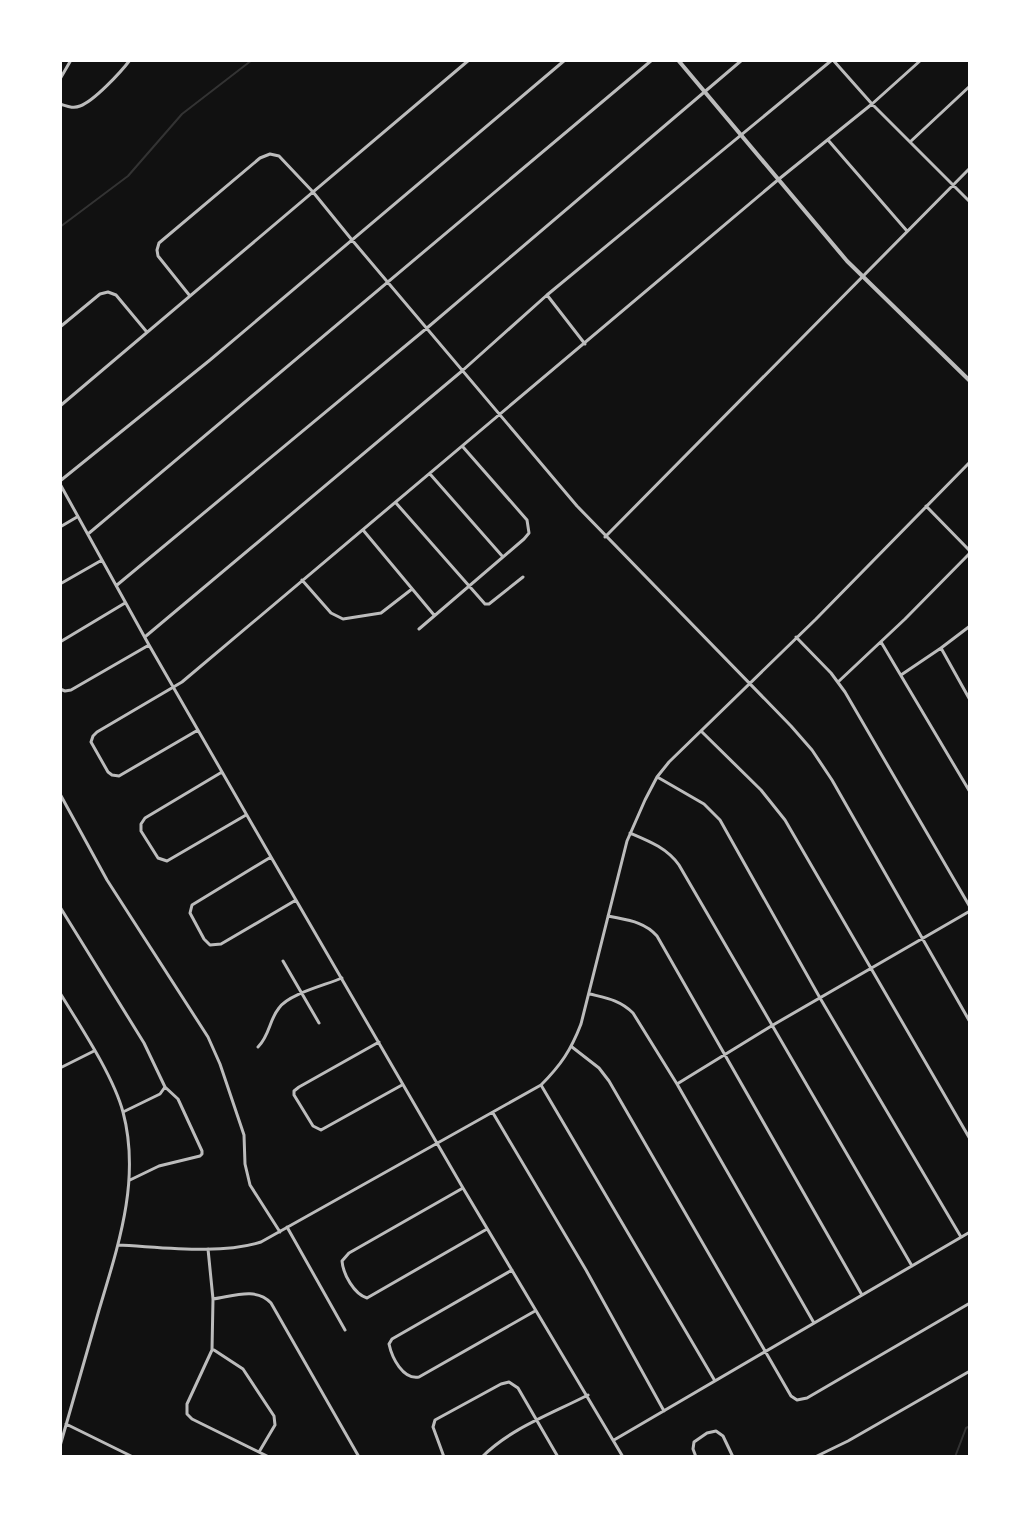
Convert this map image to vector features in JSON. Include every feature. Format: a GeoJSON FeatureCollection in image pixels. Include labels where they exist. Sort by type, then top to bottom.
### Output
{"type":"FeatureCollection","features":[{"type":"Feature","properties":{"kind":"street"},"geometry":{"type":"LineString","coordinates":[[60,79],[71,60]]}},
{"type":"Feature","properties":{"kind":"street"},"geometry":{"type":"LineString","coordinates":[[60,104],[73,108],[83,105],[118,75],[130,60]]}},
{"type":"Feature","properties":{"kind":"street"},"geometry":{"type":"LineString","coordinates":[[60,406],[469,60]]}},
{"type":"Feature","properties":{"kind":"street"},"geometry":{"type":"LineString","coordinates":[[565,60],[60,483],[246,815],[623,1457]]}},
{"type":"Feature","properties":{"kind":"street"},"geometry":{"type":"LineString","coordinates":[[88,534],[652,60]]}},
{"type":"Feature","properties":{"kind":"street"},"geometry":{"type":"LineString","coordinates":[[678,60],[862,277],[970,381]]}},
{"type":"Feature","properties":{"kind":"street"},"geometry":{"type":"LineString","coordinates":[[116,585],[427,328],[742,60]]}},
{"type":"Feature","properties":{"kind":"street"},"geometry":{"type":"LineString","coordinates":[[144,637],[462,371],[547,295],[832,60],[970,202]]}},
{"type":"Feature","properties":{"kind":"street"},"geometry":{"type":"LineString","coordinates":[[198,730],[116,776],[108,772],[91,740],[173,688],[921,60]]}},
{"type":"Feature","properties":{"kind":"street"},"geometry":{"type":"LineString","coordinates":[[910,142],[970,86]]}},
{"type":"Feature","properties":{"kind":"street"},"geometry":{"type":"LineString","coordinates":[[828,140],[907,231]]}},
{"type":"Feature","properties":{"kind":"street"},"geometry":{"type":"LineString","coordinates":[[190,296],[157,253],[159,243],[266,154],[279,156],[313,192],[605,537],[797,732],[820,761],[970,1022]]}},
{"type":"Feature","properties":{"kind":"street"},"geometry":{"type":"LineString","coordinates":[[605,537],[970,168]]}},
{"type":"Feature","properties":{"kind":"street"},"geometry":{"type":"LineString","coordinates":[[60,327],[100,294],[108,292],[118,297],[147,332]]}},
{"type":"Feature","properties":{"kind":"street"},"geometry":{"type":"LineString","coordinates":[[547,295],[585,344]]}},
{"type":"Feature","properties":{"kind":"street"},"geometry":{"type":"LineString","coordinates":[[419,629],[529,533],[527,520],[463,447]]}},
{"type":"Feature","properties":{"kind":"street"},"geometry":{"type":"LineString","coordinates":[[118,1245],[208,1249],[261,1242],[541,1085],[561,1064],[581,1024],[630,833],[657,777],[970,462]]}},
{"type":"Feature","properties":{"kind":"street"},"geometry":{"type":"LineString","coordinates":[[965,466],[970,471]]}},
{"type":"Feature","properties":{"kind":"street"},"geometry":{"type":"LineString","coordinates":[[430,474],[503,557]]}},
{"type":"Feature","properties":{"kind":"street"},"geometry":{"type":"LineString","coordinates":[[396,503],[487,605],[523,577]]}},
{"type":"Feature","properties":{"kind":"street"},"geometry":{"type":"LineString","coordinates":[[838,682],[970,552],[926,506]]}},
{"type":"Feature","properties":{"kind":"street"},"geometry":{"type":"LineString","coordinates":[[60,527],[78,516]]}},
{"type":"Feature","properties":{"kind":"street"},"geometry":{"type":"LineString","coordinates":[[363,530],[434,615]]}},
{"type":"Feature","properties":{"kind":"street"},"geometry":{"type":"LineString","coordinates":[[60,584],[102,560]]}},
{"type":"Feature","properties":{"kind":"street"},"geometry":{"type":"LineString","coordinates":[[302,580],[331,613],[343,619],[381,613],[412,589]]}},
{"type":"Feature","properties":{"kind":"street"},"geometry":{"type":"LineString","coordinates":[[60,642],[125,603]]}},
{"type":"Feature","properties":{"kind":"street"},"geometry":{"type":"LineString","coordinates":[[901,675],[970,626]]}},
{"type":"Feature","properties":{"kind":"street"},"geometry":{"type":"LineString","coordinates":[[677,1084],[970,909],[838,682],[796,637]]}},
{"type":"Feature","properties":{"kind":"street"},"geometry":{"type":"LineString","coordinates":[[881,642],[970,792]]}},
{"type":"Feature","properties":{"kind":"street"},"geometry":{"type":"LineString","coordinates":[[60,689],[71,690],[149,645]]}},
{"type":"Feature","properties":{"kind":"street"},"geometry":{"type":"LineString","coordinates":[[941,648],[970,700]]}},
{"type":"Feature","properties":{"kind":"street"},"geometry":{"type":"LineString","coordinates":[[701,731],[777,809],[970,1139]]}},
{"type":"Feature","properties":{"kind":"street"},"geometry":{"type":"LineString","coordinates":[[222,772],[145,818],[141,831],[158,858],[167,861],[246,815]]}},
{"type":"Feature","properties":{"kind":"street"},"geometry":{"type":"LineString","coordinates":[[657,777],[704,804],[720,820],[820,998],[961,1237]]}},
{"type":"Feature","properties":{"kind":"street"},"geometry":{"type":"LineString","coordinates":[[60,794],[107,880],[208,1037],[244,1135],[245,1164],[250,1185],[280,1232]]}},
{"type":"Feature","properties":{"kind":"street"},"geometry":{"type":"LineString","coordinates":[[630,833],[657,845],[674,858],[912,1266]]}},
{"type":"Feature","properties":{"kind":"street"},"geometry":{"type":"LineString","coordinates":[[271,857],[192,905],[191,916],[204,939],[213,945],[221,944],[296,900]]}},
{"type":"Feature","properties":{"kind":"street"},"geometry":{"type":"LineString","coordinates":[[60,907],[144,1043],[165,1087],[181,1105],[202,1154],[154,1167],[129,1180]]}},
{"type":"Feature","properties":{"kind":"street"},"geometry":{"type":"LineString","coordinates":[[607,916],[642,924],[652,930],[661,942],[862,1295]]}},
{"type":"Feature","properties":{"kind":"street"},"geometry":{"type":"LineString","coordinates":[[283,961],[319,1023]]}},
{"type":"Feature","properties":{"kind":"street"},"geometry":{"type":"LineString","coordinates":[[258,1047],[268,1035],[279,1006],[342,978]]}},
{"type":"Feature","properties":{"kind":"street"},"geometry":{"type":"LineString","coordinates":[[60,993],[112,1085],[123,1112],[129,1157],[127,1203],[118,1245],[60,1446]]}},
{"type":"Feature","properties":{"kind":"street"},"geometry":{"type":"LineString","coordinates":[[590,994],[617,1001],[633,1013],[814,1323]]}},
{"type":"Feature","properties":{"kind":"street"},"geometry":{"type":"LineString","coordinates":[[379,1042],[299,1087],[294,1095],[313,1126],[321,1130],[403,1084]]}},
{"type":"Feature","properties":{"kind":"street"},"geometry":{"type":"LineString","coordinates":[[572,1047],[604,1074],[791,1396],[797,1400],[802,1400],[970,1303]]}},
{"type":"Feature","properties":{"kind":"street"},"geometry":{"type":"LineString","coordinates":[[60,1068],[94,1051]]}},
{"type":"Feature","properties":{"kind":"street"},"geometry":{"type":"LineString","coordinates":[[541,1085],[715,1381]]}},
{"type":"Feature","properties":{"kind":"street"},"geometry":{"type":"LineString","coordinates":[[123,1112],[160,1094],[165,1087]]}},
{"type":"Feature","properties":{"kind":"street"},"geometry":{"type":"LineString","coordinates":[[493,1113],[586,1270],[664,1411]]}},
{"type":"Feature","properties":{"kind":"street"},"geometry":{"type":"LineString","coordinates":[[463,1188],[349,1253],[342,1261],[343,1270],[358,1294],[367,1298],[488,1229]]}},
{"type":"Feature","properties":{"kind":"street"},"geometry":{"type":"LineString","coordinates":[[287,1227],[345,1330]]}},
{"type":"Feature","properties":{"kind":"street"},"geometry":{"type":"LineString","coordinates":[[614,1440],[970,1232]]}},
{"type":"Feature","properties":{"kind":"street"},"geometry":{"type":"LineString","coordinates":[[208,1249],[213,1299],[212,1350],[187,1404],[187,1414],[269,1457]]}},
{"type":"Feature","properties":{"kind":"street"},"geometry":{"type":"LineString","coordinates":[[512,1270],[392,1339],[389,1344],[397,1361],[408,1377],[419,1377],[536,1310]]}},
{"type":"Feature","properties":{"kind":"street"},"geometry":{"type":"LineString","coordinates":[[213,1299],[249,1293],[265,1296],[359,1457]]}},
{"type":"Feature","properties":{"kind":"street"},"geometry":{"type":"LineString","coordinates":[[212,1350],[243,1369],[274,1416],[275,1425],[259,1452]]}},
{"type":"Feature","properties":{"kind":"street"},"geometry":{"type":"LineString","coordinates":[[815,1457],[970,1371]]}},
{"type":"Feature","properties":{"kind":"street"},"geometry":{"type":"LineString","coordinates":[[444,1457],[433,1427],[435,1420],[504,1382],[516,1385],[558,1457]]}},
{"type":"Feature","properties":{"kind":"street"},"geometry":{"type":"LineString","coordinates":[[482,1457],[499,1441],[588,1395]]}},
{"type":"Feature","properties":{"kind":"street"},"geometry":{"type":"LineString","coordinates":[[66,1424],[133,1457]]}},
{"type":"Feature","properties":{"kind":"street"},"geometry":{"type":"LineString","coordinates":[[696,1457],[694,1442],[712,1431],[723,1436],[733,1457]]}},
{"type":"Feature","properties":{"kind":"waterway"},"geometry":{"type":"LineString","coordinates":[[60,227],[128,176],[182,114],[252,60]]}},
{"type":"Feature","properties":{"kind":"waterway"},"geometry":{"type":"LineString","coordinates":[[955,1457],[966,1428],[970,1426]]}}]}
